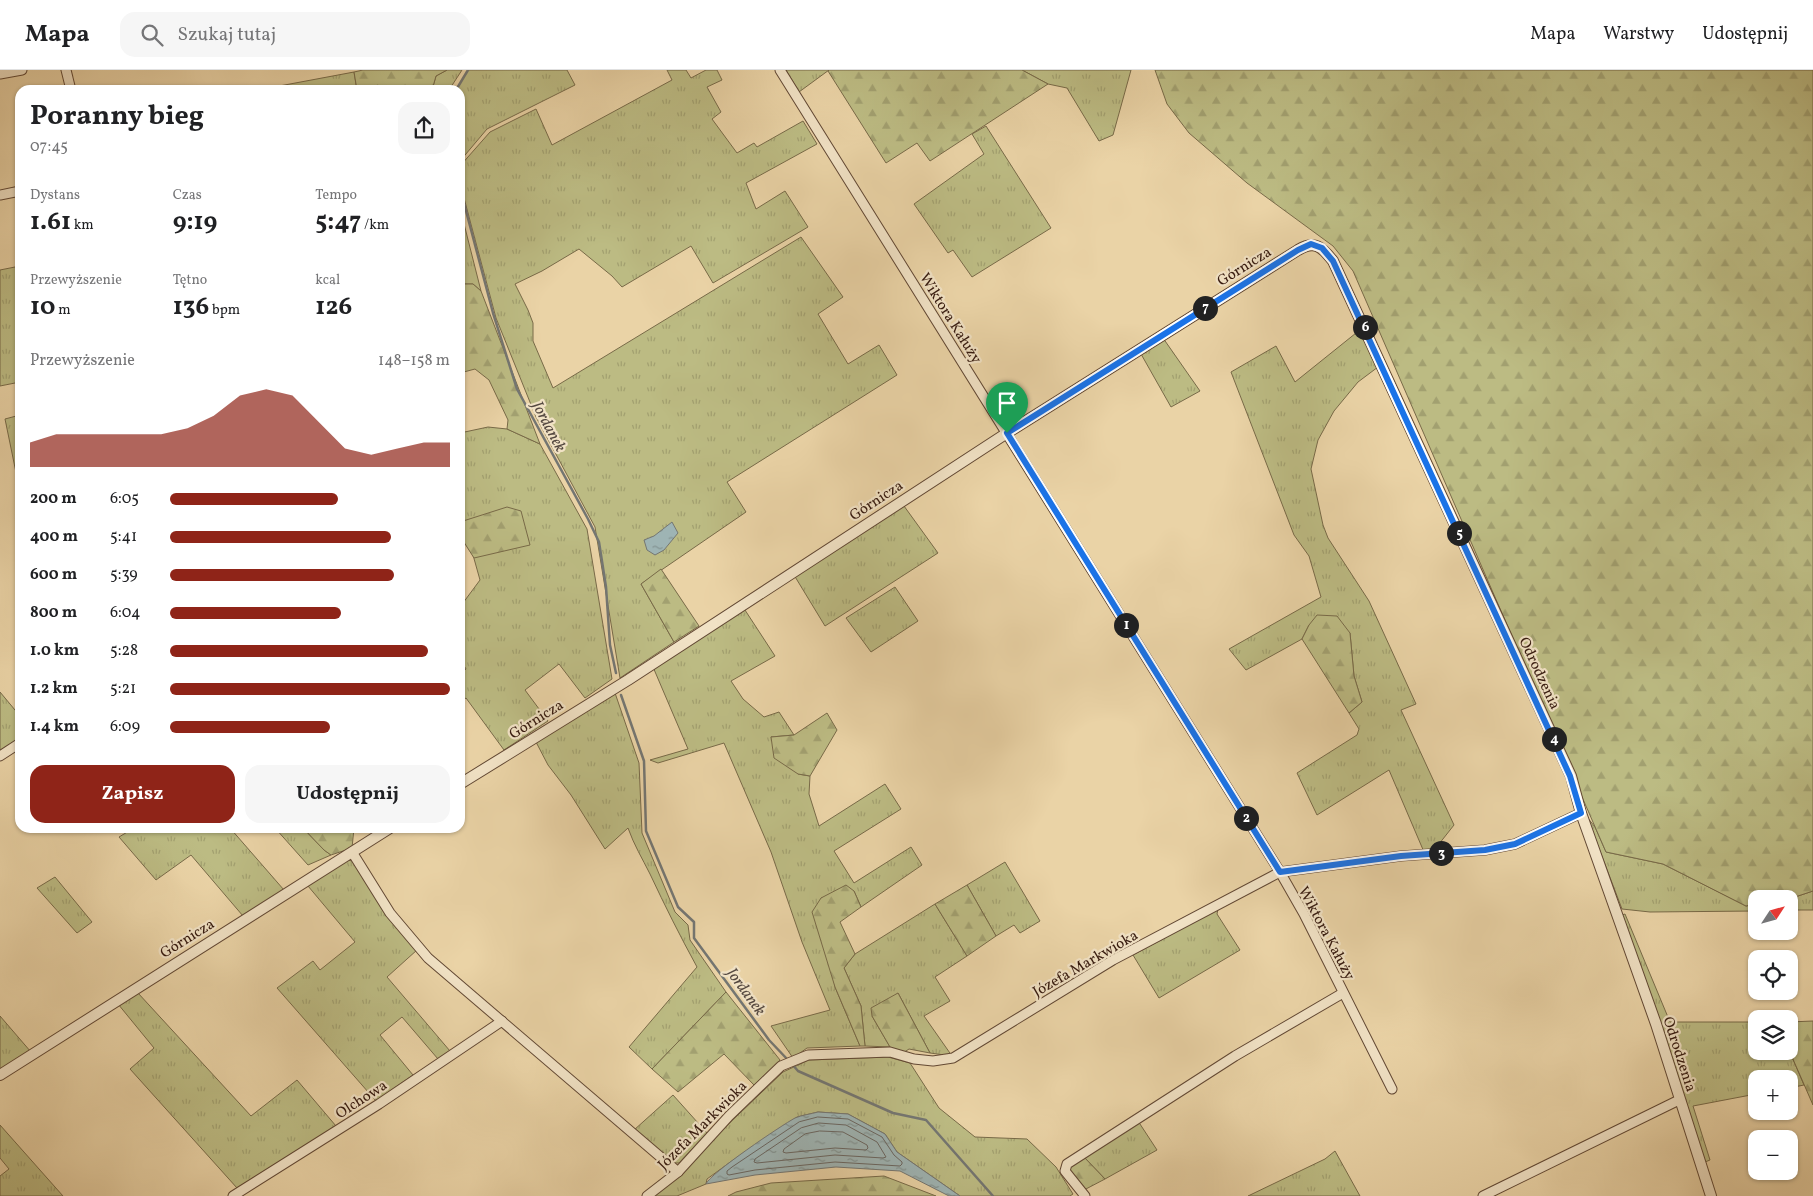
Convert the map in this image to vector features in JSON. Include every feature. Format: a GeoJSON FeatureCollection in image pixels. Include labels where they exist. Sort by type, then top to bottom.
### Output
{"type":"FeatureCollection","features":[{"type":"Feature","properties":{"kind":"street"},"geometry":{"type":"LineString","coordinates":[[0,74],[22,70]]}},
{"type":"Feature","properties":{"kind":"street"},"geometry":{"type":"LineString","coordinates":[[66,70],[70,85]]}},
{"type":"Feature","properties":{"kind":"street","name":"Wiktora Kałuży"},"geometry":{"type":"LineString","coordinates":[[780,70],[1280,872],[1304,914],[1392,1089]]}},
{"type":"Feature","properties":{"kind":"street"},"geometry":{"type":"LineString","coordinates":[[0,195],[15,192]]}},
{"type":"Feature","properties":{"kind":"street","name":"Górnicza"},"geometry":{"type":"LineString","coordinates":[[465,781],[628,680],[1007,433],[1298,250],[1311,244]]}},
{"type":"Feature","properties":{"kind":"street","name":"Odrodzenia"},"geometry":{"type":"LineString","coordinates":[[1311,244],[1322,248],[1333,261],[1566,767],[1656,1024],[1710,1196]]}},
{"type":"Feature","properties":{"kind":"street"},"geometry":{"type":"LineString","coordinates":[[0,756],[15,746]]}},
{"type":"Feature","properties":{"kind":"street","name":"Józefa Markwioka"},"geometry":{"type":"LineString","coordinates":[[647,1196],[678,1172],[729,1116],[784,1065],[808,1055],[890,1052],[914,1059],[933,1061],[953,1058],[1113,960],[1280,872],[1401,856],[1485,850],[1515,844],[1581,813]]}},
{"type":"Feature","properties":{"kind":"street","name":"Górnicza"},"geometry":{"type":"LineString","coordinates":[[0,1075],[382,833]]}},
{"type":"Feature","properties":{"kind":"street"},"geometry":{"type":"LineString","coordinates":[[352,852],[390,914],[428,958],[678,1172]]}},
{"type":"Feature","properties":{"kind":"street","name":"Wiktora Kałuży"},"geometry":{"type":"LineString","coordinates":[[1085,1196],[1065,1172],[1067,1164],[1235,1056],[1343,993]]}},
{"type":"Feature","properties":{"kind":"street","name":"Olchowa"},"geometry":{"type":"LineString","coordinates":[[233,1196],[371,1109],[502,1021]]}},
{"type":"Feature","properties":{"kind":"street"},"geometry":{"type":"LineString","coordinates":[[1483,1196],[1679,1100]]}},
{"type":"Feature","properties":{"kind":"green space"},"geometry":{"type":"Polygon","coordinates":[[[363,70],[447,70],[436,76],[433,85],[356,85],[354,72],[363,70]]]}},
{"type":"Feature","properties":{"kind":"green space"},"geometry":{"type":"Polygon","coordinates":[[[447,70],[462,70],[452,85],[433,85],[436,76],[447,70]]]}},
{"type":"Feature","properties":{"kind":"green space"},"geometry":{"type":"Polygon","coordinates":[[[468,70],[567,70],[575,85],[487,129],[465,155],[465,85],[459,85],[468,70]]]}},
{"type":"Feature","properties":{"kind":"green space"},"geometry":{"type":"Polygon","coordinates":[[[667,70],[686,70],[691,78],[706,70],[717,70],[722,80],[707,87],[721,112],[712,119],[737,153],[754,143],[757,147],[803,121],[817,144],[746,183],[756,209],[785,191],[808,227],[713,283],[691,246],[622,287],[612,276],[579,249],[542,271],[515,284],[533,323],[533,341],[553,388],[801,237],[843,297],[818,314],[848,364],[879,345],[897,375],[727,482],[746,512],[641,584],[674,642],[620,678],[595,527],[536,417],[496,318],[465,202],[465,160],[490,132],[536,109],[552,145],[672,80],[667,70]]]}},
{"type":"Feature","properties":{"kind":"green space"},"geometry":{"type":"Polygon","coordinates":[[[786,70],[829,70],[799,92],[786,70]]]}},
{"type":"Feature","properties":{"kind":"green space"},"geometry":{"type":"Polygon","coordinates":[[[829,70],[1022,70],[1048,84],[930,161],[917,143],[886,163],[829,70]]]}},
{"type":"Feature","properties":{"kind":"green space"},"geometry":{"type":"Polygon","coordinates":[[[1022,70],[1131,70],[1113,135],[1099,141],[1067,88],[1048,84],[1022,70]]]}},
{"type":"Feature","properties":{"kind":"green space"},"geometry":{"type":"Polygon","coordinates":[[[1155,70],[1813,70],[1813,891],[1798,896],[1798,890],[1748,890],[1748,906],[1746,906],[1663,864],[1606,852],[1353,271],[1333,246],[1247,183],[1189,133],[1167,104],[1155,70]]]}},
{"type":"Feature","properties":{"kind":"green space"},"geometry":{"type":"Polygon","coordinates":[[[354,72],[356,85],[285,85],[354,72]]]}},
{"type":"Feature","properties":{"kind":"green space"},"geometry":{"type":"Polygon","coordinates":[[[986,126],[1051,228],[972,277],[953,250],[948,253],[914,204],[984,154],[972,134],[986,126]]]}},
{"type":"Feature","properties":{"kind":"green space"},"geometry":{"type":"Polygon","coordinates":[[[465,228],[481,291],[473,284],[465,284],[465,228]]]}},
{"type":"Feature","properties":{"kind":"green space"},"geometry":{"type":"Polygon","coordinates":[[[15,267],[15,383],[0,386],[0,270],[15,267]]]}},
{"type":"Feature","properties":{"kind":"green space"},"geometry":{"type":"Polygon","coordinates":[[[465,284],[473,284],[481,291],[540,444],[507,429],[508,420],[489,380],[475,369],[465,372],[465,284]]]}},
{"type":"Feature","properties":{"kind":"green space"},"geometry":{"type":"Polygon","coordinates":[[[1361,329],[1378,367],[1358,382],[1334,411],[1318,440],[1311,469],[1323,525],[1328,538],[1369,601],[1416,704],[1401,710],[1454,825],[1439,844],[1448,849],[1424,852],[1389,770],[1317,815],[1297,773],[1357,735],[1359,729],[1349,713],[1362,702],[1354,676],[1350,633],[1309,625],[1302,639],[1246,670],[1229,649],[1321,597],[1309,556],[1294,535],[1231,372],[1276,346],[1295,382],[1361,329]]]}},
{"type":"Feature","properties":{"kind":"green space"},"geometry":{"type":"Polygon","coordinates":[[[1163,338],[1200,391],[1171,407],[1141,354],[1163,338]]]}},
{"type":"Feature","properties":{"kind":"green space"},"geometry":{"type":"Polygon","coordinates":[[[15,416],[15,468],[5,419],[15,416]]]}},
{"type":"Feature","properties":{"kind":"green space"},"geometry":{"type":"Polygon","coordinates":[[[488,427],[507,429],[540,444],[587,529],[612,679],[585,698],[559,664],[525,690],[548,721],[504,750],[465,699],[465,600],[480,580],[473,555],[465,543],[465,432],[488,427]]]}},
{"type":"Feature","properties":{"kind":"green space"},"geometry":{"type":"Polygon","coordinates":[[[904,506],[938,553],[825,626],[794,575],[904,506]]]}},
{"type":"Feature","properties":{"kind":"green space"},"geometry":{"type":"Polygon","coordinates":[[[507,507],[521,511],[530,545],[474,558],[465,544],[465,520],[507,507]]]}},
{"type":"Feature","properties":{"kind":"green space"},"geometry":{"type":"Polygon","coordinates":[[[661,569],[699,626],[674,642],[641,584],[661,569]]]}},
{"type":"Feature","properties":{"kind":"green space"},"geometry":{"type":"Polygon","coordinates":[[[895,587],[918,621],[871,652],[846,618],[895,587]]]}},
{"type":"Feature","properties":{"kind":"green space"},"geometry":{"type":"Polygon","coordinates":[[[743,607],[775,656],[731,681],[743,699],[764,717],[779,712],[794,735],[771,737],[798,774],[810,776],[809,794],[819,826],[885,784],[901,809],[834,851],[854,883],[911,847],[922,865],[861,907],[854,891],[821,898],[835,987],[860,1046],[807,1048],[793,1058],[771,1026],[830,1010],[802,942],[771,852],[724,743],[658,763],[650,760],[688,749],[653,667],[743,607]]]}},
{"type":"Feature","properties":{"kind":"green space"},"geometry":{"type":"Polygon","coordinates":[[[1317,615],[1337,616],[1350,633],[1354,676],[1362,702],[1349,713],[1302,639],[1317,615]]]}},
{"type":"Feature","properties":{"kind":"green space"},"geometry":{"type":"Polygon","coordinates":[[[614,690],[639,763],[642,833],[675,912],[688,925],[690,940],[726,992],[652,1069],[629,1047],[697,967],[635,846],[628,828],[605,849],[571,795],[548,765],[536,742],[614,690]]]}},
{"type":"Feature","properties":{"kind":"green space"},"geometry":{"type":"Polygon","coordinates":[[[0,692],[15,710],[15,741],[0,751],[0,692]]]}},
{"type":"Feature","properties":{"kind":"green space"},"geometry":{"type":"Polygon","coordinates":[[[827,713],[837,730],[810,776],[798,774],[774,758],[771,737],[794,735],[827,713]]]}},
{"type":"Feature","properties":{"kind":"green space"},"geometry":{"type":"Polygon","coordinates":[[[1587,817],[1595,827],[1606,852],[1663,864],[1748,906],[1748,911],[1650,912],[1622,909],[1587,817]]]}},
{"type":"Feature","properties":{"kind":"green space"},"geometry":{"type":"Polygon","coordinates":[[[126,833],[234,833],[284,890],[243,916],[191,855],[156,880],[119,837],[126,833]]]}},
{"type":"Feature","properties":{"kind":"green space"},"geometry":{"type":"Polygon","coordinates":[[[279,833],[308,833],[331,855],[308,865],[279,833]]]}},
{"type":"Feature","properties":{"kind":"green space"},"geometry":{"type":"Polygon","coordinates":[[[308,833],[354,833],[352,848],[331,855],[308,833]]]}},
{"type":"Feature","properties":{"kind":"green space"},"geometry":{"type":"Polygon","coordinates":[[[347,860],[353,861],[358,867],[382,909],[417,950],[387,977],[450,1051],[438,1059],[402,1017],[380,1035],[413,1075],[376,1101],[277,988],[313,961],[320,970],[355,942],[308,886],[347,860]]]}},
{"type":"Feature","properties":{"kind":"green space"},"geometry":{"type":"Polygon","coordinates":[[[1005,862],[1040,921],[1020,933],[1014,925],[996,936],[967,885],[1005,862]]]}},
{"type":"Feature","properties":{"kind":"green space"},"geometry":{"type":"Polygon","coordinates":[[[55,877],[92,922],[77,933],[37,888],[55,877]]]}},
{"type":"Feature","properties":{"kind":"green space"},"geometry":{"type":"Polygon","coordinates":[[[846,885],[854,891],[861,907],[840,922],[855,954],[844,968],[861,1006],[865,1046],[860,1046],[835,987],[812,912],[821,898],[846,885]]]}},
{"type":"Feature","properties":{"kind":"green space"},"geometry":{"type":"Polygon","coordinates":[[[967,885],[996,936],[967,956],[935,904],[967,885]]]}},
{"type":"Feature","properties":{"kind":"green space"},"geometry":{"type":"Polygon","coordinates":[[[1813,891],[1813,910],[1798,910],[1798,896],[1813,891]]]}},
{"type":"Feature","properties":{"kind":"green space"},"geometry":{"type":"Polygon","coordinates":[[[935,904],[967,956],[935,977],[950,1001],[924,1016],[952,1056],[930,1053],[898,993],[872,1016],[890,1047],[865,1046],[861,1006],[844,968],[855,954],[935,904]]]}},
{"type":"Feature","properties":{"kind":"green space"},"geometry":{"type":"Polygon","coordinates":[[[1218,909],[1217,914],[1240,950],[1159,998],[1133,955],[1218,909]]]}},
{"type":"Feature","properties":{"kind":"green space"},"geometry":{"type":"Polygon","coordinates":[[[1625,914],[1670,1022],[1748,1022],[1748,1060],[1793,1060],[1798,1070],[1748,1070],[1748,1096],[1693,1106],[1710,1160],[1705,1162],[1622,915],[1625,914]]]}},
{"type":"Feature","properties":{"kind":"green space"},"geometry":{"type":"Polygon","coordinates":[[[726,992],[780,1060],[754,1085],[724,1054],[678,1092],[652,1069],[726,992]]]}},
{"type":"Feature","properties":{"kind":"green space"},"geometry":{"type":"Polygon","coordinates":[[[138,993],[251,1116],[297,1080],[336,1126],[237,1188],[130,1069],[154,1048],[118,1004],[138,993]]]}},
{"type":"Feature","properties":{"kind":"green space"},"geometry":{"type":"Polygon","coordinates":[[[898,993],[930,1053],[909,1049],[903,1053],[890,1047],[872,1016],[871,1008],[898,993]]]}},
{"type":"Feature","properties":{"kind":"green space"},"geometry":{"type":"Polygon","coordinates":[[[0,1016],[31,1052],[0,1071],[0,1016]]]}},
{"type":"Feature","properties":{"kind":"green space"},"geometry":{"type":"Polygon","coordinates":[[[1813,1021],[1813,1105],[1793,1060],[1798,1060],[1798,1022],[1813,1021]]]}},
{"type":"Feature","properties":{"kind":"green space"},"geometry":{"type":"Polygon","coordinates":[[[888,1057],[910,1063],[939,1108],[975,1137],[1027,1139],[1056,1167],[1073,1194],[1070,1196],[960,1196],[897,1152],[885,1134],[848,1114],[818,1112],[797,1117],[707,1179],[706,1184],[677,1196],[653,1196],[783,1072],[809,1060],[888,1057]]]}},
{"type":"Feature","properties":{"kind":"green space"},"geometry":{"type":"Polygon","coordinates":[[[1798,1071],[1804,1085],[1798,1086],[1798,1071]]]}},
{"type":"Feature","properties":{"kind":"green space"},"geometry":{"type":"Polygon","coordinates":[[[673,1095],[707,1133],[679,1163],[672,1163],[634,1130],[673,1095]]]}},
{"type":"Feature","properties":{"kind":"green space"},"geometry":{"type":"Polygon","coordinates":[[[1138,1121],[1157,1150],[1105,1179],[1083,1156],[1138,1121]]]}},
{"type":"Feature","properties":{"kind":"green space"},"geometry":{"type":"Polygon","coordinates":[[[0,1125],[63,1196],[0,1196],[0,1176],[9,1169],[0,1158],[0,1125]]]}},
{"type":"Feature","properties":{"kind":"green space"},"geometry":{"type":"Polygon","coordinates":[[[1335,1151],[1360,1196],[1248,1196],[1325,1159],[1335,1151]]]}},
{"type":"Feature","properties":{"kind":"green space"},"geometry":{"type":"Polygon","coordinates":[[[1083,1156],[1105,1179],[1084,1190],[1068,1171],[1068,1166],[1083,1156]]]}},
{"type":"Feature","properties":{"kind":"green space"},"geometry":{"type":"Polygon","coordinates":[[[884,1176],[936,1196],[728,1196],[736,1192],[771,1183],[884,1176]]]}},
{"type":"Feature","properties":{"kind":"water"},"geometry":{"type":"Polygon","coordinates":[[[672,522],[678,533],[664,550],[655,555],[647,550],[644,540],[654,536],[672,522]]]}},
{"type":"Feature","properties":{"kind":"water"},"geometry":{"type":"Polygon","coordinates":[[[818,1112],[848,1114],[885,1134],[897,1152],[960,1196],[949,1196],[900,1171],[836,1167],[755,1175],[706,1184],[719,1170],[788,1122],[798,1117],[818,1112]]]}},
{"type":"Feature","properties":{"kind":"waterway","name":"Jordanek"},"geometry":{"type":"LineString","coordinates":[[459,85],[468,70]]}},
{"type":"Feature","properties":{"kind":"waterway","name":"Jordanek"},"geometry":{"type":"LineString","coordinates":[[465,207],[493,313],[517,389],[599,542],[606,587],[610,645],[616,673]]}},
{"type":"Feature","properties":{"kind":"waterway","name":"Jordanek"},"geometry":{"type":"LineString","coordinates":[[621,695],[644,761],[646,831],[678,907],[694,922],[694,938],[769,1040],[788,1060]]}},
{"type":"Feature","properties":{"kind":"waterway","name":"Jordanek"},"geometry":{"type":"LineString","coordinates":[[792,1064],[798,1071],[893,1113],[926,1120],[993,1196]]}},
{"type":"Feature","properties":{"kind":"route"},"geometry":{"type":"LineString","coordinates":[[1311,244],[1322,248],[1333,261],[1373,345],[1570,776],[1581,813],[1515,844],[1485,850],[1401,856],[1280,872],[1007,433],[1298,250],[1311,244]]}}]}
